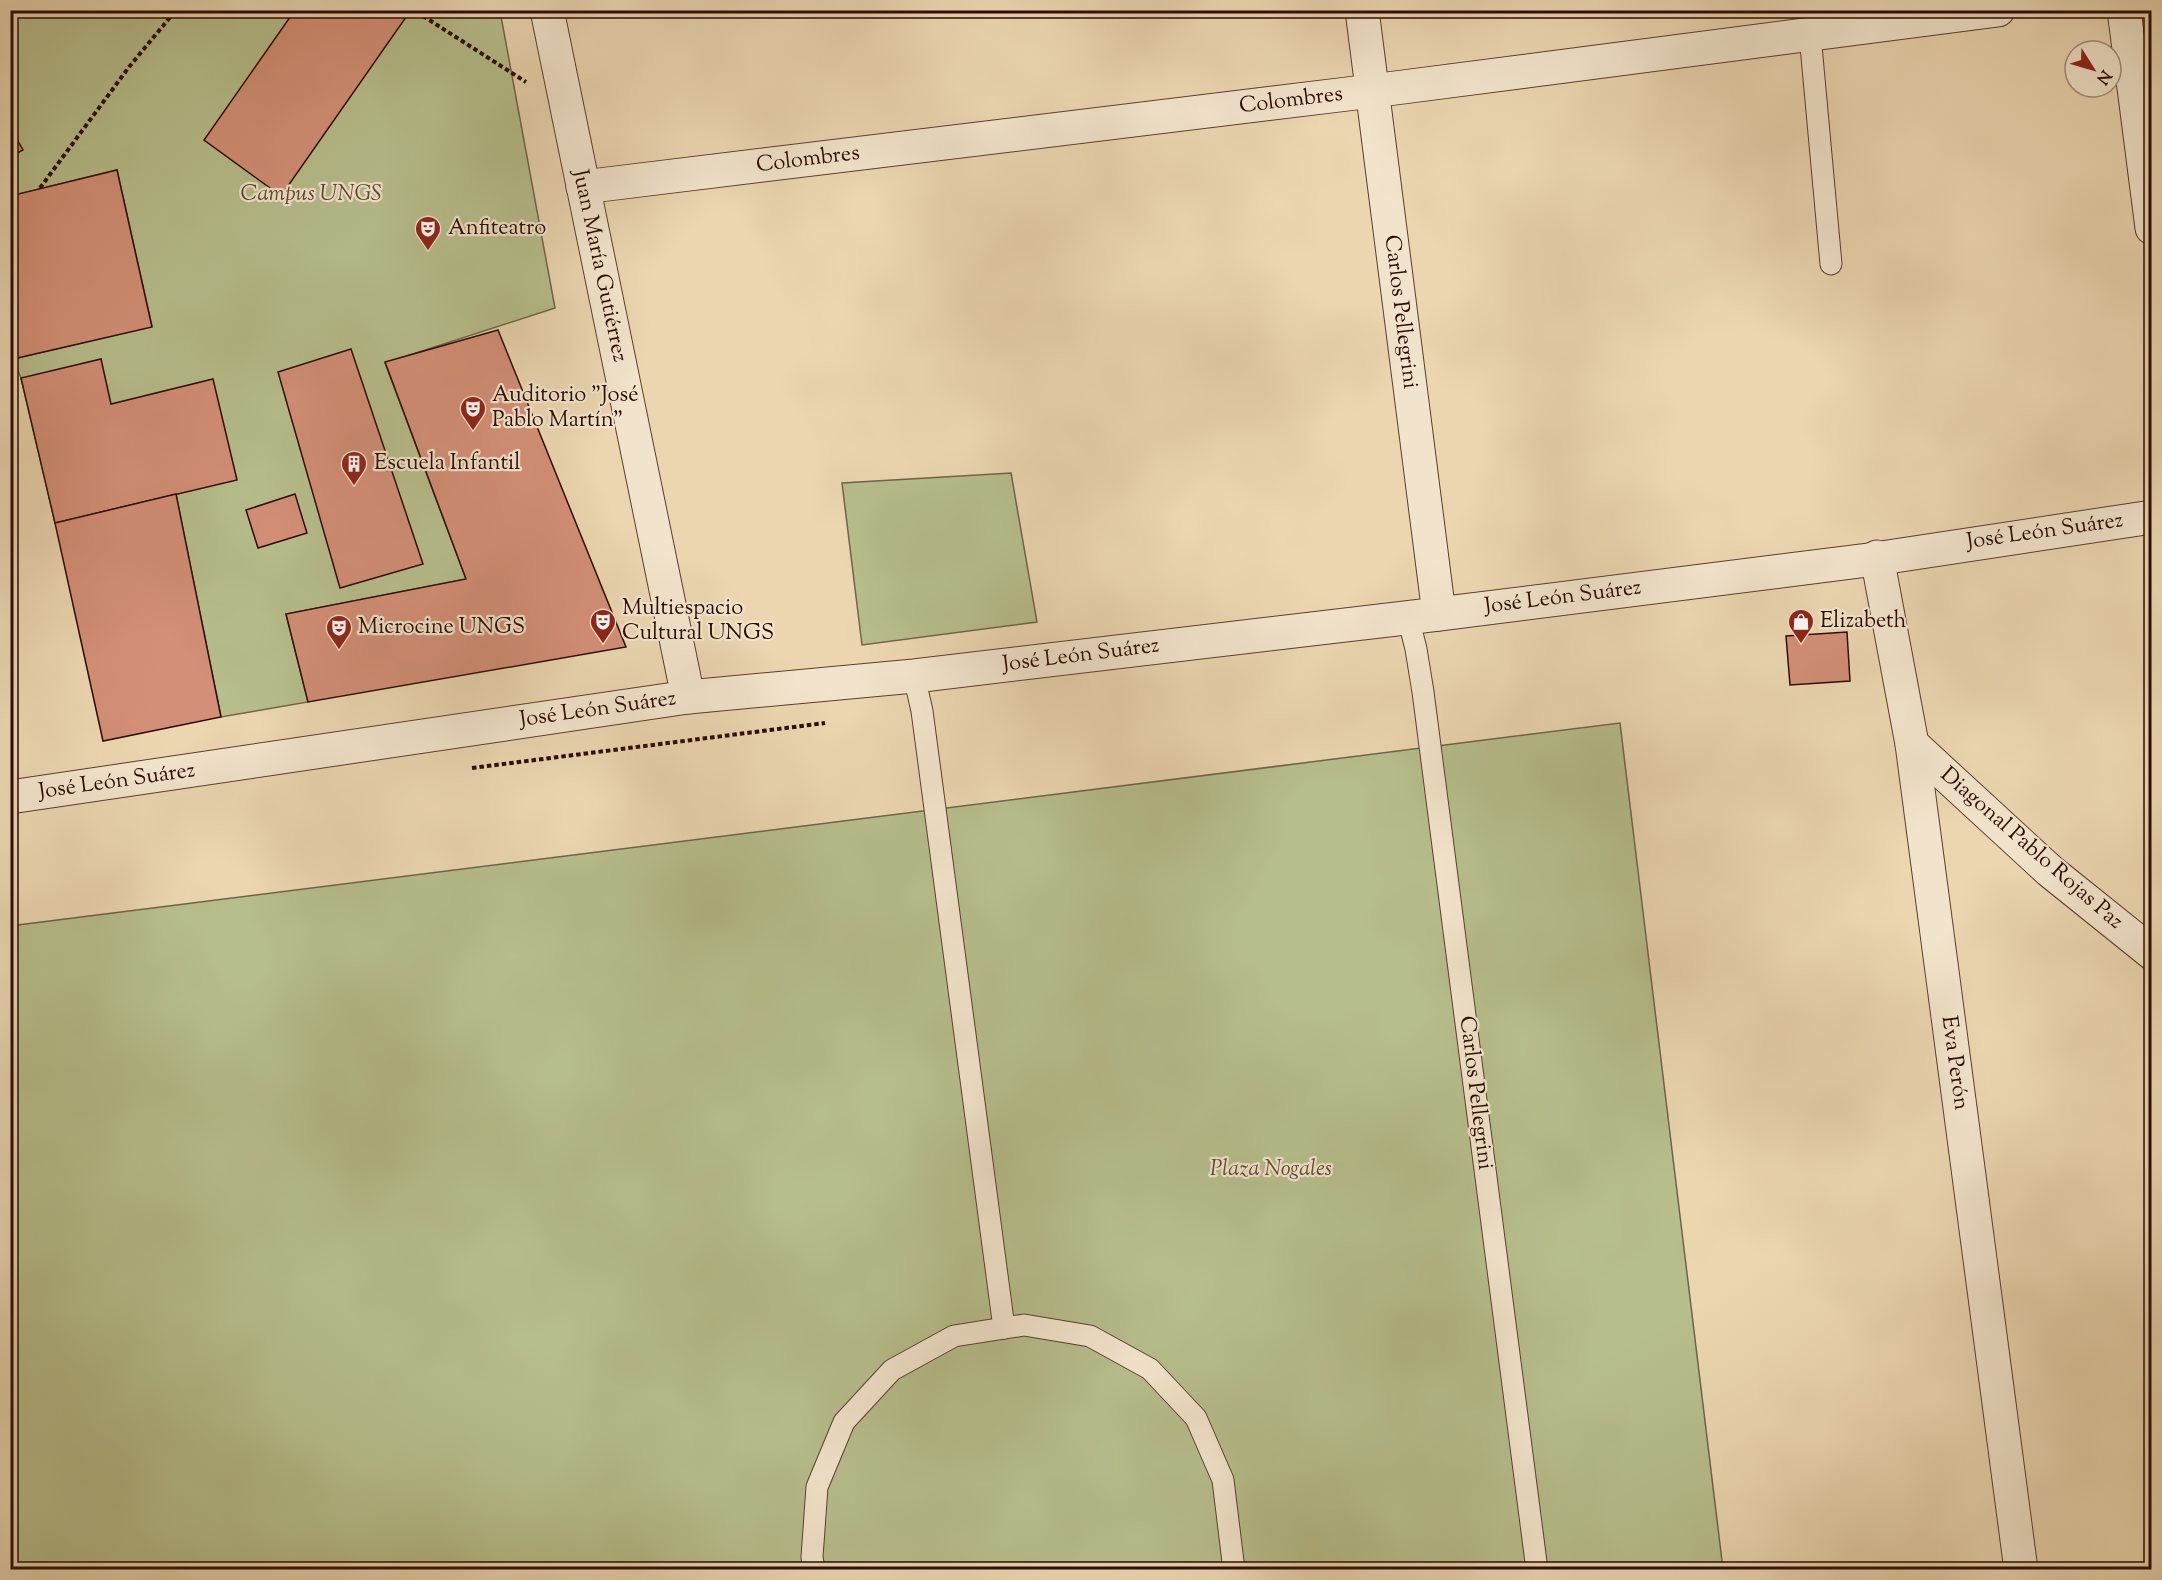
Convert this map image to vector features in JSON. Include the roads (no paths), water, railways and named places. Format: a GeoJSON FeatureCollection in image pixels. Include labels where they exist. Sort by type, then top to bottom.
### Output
{"type":"FeatureCollection","features":[{"type":"Feature","properties":{"kind":"street","name":"Juan María Gutiérrez"},"geometry":{"type":"LineString","coordinates":[[547,10],[688,697]]}},
{"type":"Feature","properties":{"kind":"street","name":"Carlos Pellegrini"},"geometry":{"type":"LineString","coordinates":[[1362,10],[1424,615]]}},
{"type":"Feature","properties":{"kind":"street","name":"Colombres"},"geometry":{"type":"LineString","coordinates":[[583,187],[1372,92],[1998,10]]}},
{"type":"Feature","properties":{"kind":"street"},"geometry":{"type":"LineString","coordinates":[[2124,10],[2151,228]]}},
{"type":"Feature","properties":{"kind":"street","name":"José León Suárez"},"geometry":{"type":"LineString","coordinates":[[10,797],[688,697],[914,676],[1424,615],[1877,557],[2151,516]]}},
{"type":"Feature","properties":{"kind":"street","name":"Eva Perón"},"geometry":{"type":"LineString","coordinates":[[1877,557],[1912,744],[2021,1569]]}},
{"type":"Feature","properties":{"kind":"street","name":"Diagonal Pablo Rojas Paz"},"geometry":{"type":"LineString","coordinates":[[1912,744],[2050,871],[2151,953]]}},
{"type":"Feature","properties":{"kind":"lane"},"geometry":{"type":"LineString","coordinates":[[1810,35],[1831,264]]}},
{"type":"Feature","properties":{"kind":"lane","name":"Carlos Pellegrini"},"geometry":{"type":"LineString","coordinates":[[1424,615],[1416,649],[1537,1569]]}},
{"type":"Feature","properties":{"kind":"lane"},"geometry":{"type":"LineString","coordinates":[[914,676],[922,711],[1004,1328]]}},
{"type":"Feature","properties":{"kind":"lane"},"geometry":{"type":"LineString","coordinates":[[814,1569],[812,1557],[817,1487],[844,1422],[892,1370],[954,1336],[1024,1325],[1090,1336],[1150,1369],[1196,1418],[1224,1480],[1234,1569]]}},
{"type":"Feature","properties":{"kind":"place","name":"Anfiteatro"},"geometry":{"type":"Point","coordinates":[428,252]}},
{"type":"Feature","properties":{"kind":"place","name":"Auditorio \"José Pablo Martín\""},"geometry":{"type":"Point","coordinates":[473,432]}},
{"type":"Feature","properties":{"kind":"place","name":"Escuela Infantil"},"geometry":{"type":"Point","coordinates":[354,487]}},
{"type":"Feature","properties":{"kind":"place","name":"Multiespacio Cultural UNGS"},"geometry":{"type":"Point","coordinates":[603,645]}},
{"type":"Feature","properties":{"kind":"place","name":"Elizabeth"},"geometry":{"type":"Point","coordinates":[1801,645]}},
{"type":"Feature","properties":{"kind":"place","name":"Microcine UNGS"},"geometry":{"type":"Point","coordinates":[339,651]}},
{"type":"Feature","properties":{"kind":"park label","name":"Campus UNGS"},"geometry":{"type":"Point","coordinates":[311,195]}},
{"type":"Feature","properties":{"kind":"park label","name":"Plaza Nogales"},"geometry":{"type":"Point","coordinates":[1271,1170]}}]}
